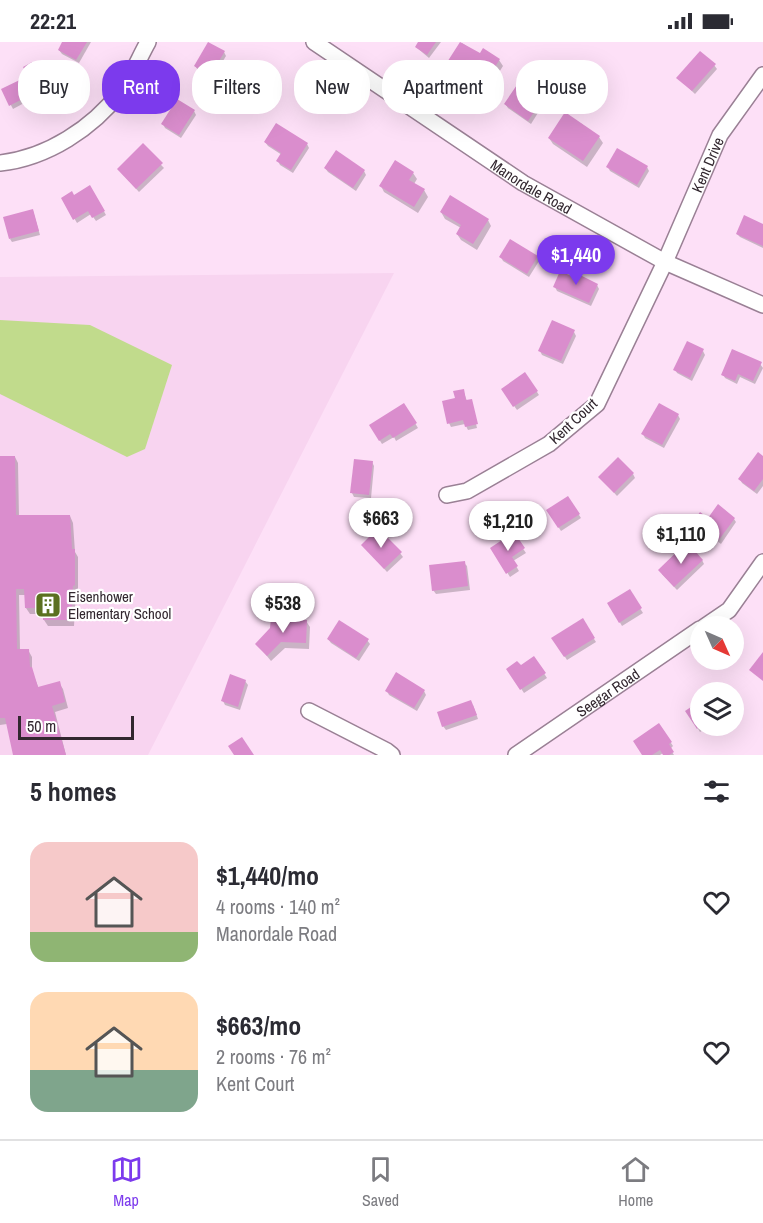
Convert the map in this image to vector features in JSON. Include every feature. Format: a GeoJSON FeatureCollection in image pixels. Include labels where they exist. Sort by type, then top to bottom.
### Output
{"type":"FeatureCollection","features":[{"type":"Feature","properties":{"kind":"street"},"geometry":{"type":"LineString","coordinates":[[0,163],[10,162],[52,147],[92,123],[121,90],[148,42]]}},
{"type":"Feature","properties":{"kind":"street","name":"Manordale Road"},"geometry":{"type":"LineString","coordinates":[[314,42],[523,183],[664,262],[763,305]]}},
{"type":"Feature","properties":{"kind":"street","name":"Kent Drive"},"geometry":{"type":"LineString","coordinates":[[664,262],[720,135],[763,75]]}},
{"type":"Feature","properties":{"kind":"street","name":"Kent Court"},"geometry":{"type":"LineString","coordinates":[[447,495],[467,491],[549,444],[597,404],[664,262]]}},
{"type":"Feature","properties":{"kind":"street","name":"Seegar Road"},"geometry":{"type":"LineString","coordinates":[[720,616],[729,610],[763,562]]}},
{"type":"Feature","properties":{"kind":"street","name":"Seegar Road"},"geometry":{"type":"LineString","coordinates":[[516,755],[690,636]]}},
{"type":"Feature","properties":{"kind":"street"},"geometry":{"type":"LineString","coordinates":[[309,711],[392,755]]}},
{"type":"Feature","properties":{"kind":"shaded area"},"geometry":{"type":"Polygon","coordinates":[[[394,273],[148,755],[0,755],[0,277],[394,273]]]}},
{"type":"Feature","properties":{"kind":"green space"},"geometry":{"type":"Polygon","coordinates":[[[0,320],[90,325],[172,365],[145,449],[127,457],[0,394],[0,320]]]}},
{"type":"Feature","properties":{"kind":"building"},"geometry":{"type":"Polygon","coordinates":[[[62,42],[87,42],[76,60],[58,50],[62,42]]]}},
{"type":"Feature","properties":{"kind":"building"},"geometry":{"type":"Polygon","coordinates":[[[208,42],[225,51],[220,60],[198,60],[208,42]]]}},
{"type":"Feature","properties":{"kind":"building"},"geometry":{"type":"Polygon","coordinates":[[[418,42],[436,42],[427,55],[415,47],[418,42]]]}},
{"type":"Feature","properties":{"kind":"building"},"geometry":{"type":"Polygon","coordinates":[[[460,42],[480,53],[483,48],[500,59],[499,60],[448,60],[460,42]]]}},
{"type":"Feature","properties":{"kind":"building"},"geometry":{"type":"Polygon","coordinates":[[[700,51],[716,64],[692,91],[676,78],[700,51]]]}},
{"type":"Feature","properties":{"kind":"building"},"geometry":{"type":"Polygon","coordinates":[[[18,81],[18,101],[9,106],[1,89],[18,81]]]}},
{"type":"Feature","properties":{"kind":"building"},"geometry":{"type":"Polygon","coordinates":[[[516,86],[516,112],[504,104],[516,86]]]}},
{"type":"Feature","properties":{"kind":"building"},"geometry":{"type":"Polygon","coordinates":[[[180,101],[192,108],[192,114],[179,135],[161,124],[167,114],[180,114],[180,101]]]}},
{"type":"Feature","properties":{"kind":"building"},"geometry":{"type":"Polygon","coordinates":[[[518,114],[533,114],[528,121],[518,114]]]}},
{"type":"Feature","properties":{"kind":"building"},"geometry":{"type":"Polygon","coordinates":[[[564,114],[568,114],[600,136],[583,161],[548,138],[564,114]]]}},
{"type":"Feature","properties":{"kind":"building"},"geometry":{"type":"Polygon","coordinates":[[[276,123],[308,143],[291,170],[276,161],[281,153],[264,142],[276,123]]]}},
{"type":"Feature","properties":{"kind":"building"},"geometry":{"type":"Polygon","coordinates":[[[143,143],[163,163],[136,189],[117,169],[143,143]]]}},
{"type":"Feature","properties":{"kind":"building"},"geometry":{"type":"Polygon","coordinates":[[[617,148],[648,166],[637,185],[606,167],[617,148]]]}},
{"type":"Feature","properties":{"kind":"building"},"geometry":{"type":"Polygon","coordinates":[[[336,150],[365,170],[353,188],[324,168],[336,150]]]}},
{"type":"Feature","properties":{"kind":"building"},"geometry":{"type":"Polygon","coordinates":[[[395,160],[414,172],[409,180],[425,189],[414,207],[379,186],[395,160]]]}},
{"type":"Feature","properties":{"kind":"building"},"geometry":{"type":"Polygon","coordinates":[[[90,185],[105,211],[92,218],[88,211],[73,220],[61,198],[72,191],[74,195],[90,185]]]}},
{"type":"Feature","properties":{"kind":"building"},"geometry":{"type":"Polygon","coordinates":[[[450,195],[489,219],[473,244],[456,234],[461,225],[440,212],[450,195]]]}},
{"type":"Feature","properties":{"kind":"building"},"geometry":{"type":"Polygon","coordinates":[[[33,209],[39,231],[9,239],[3,217],[33,209]]]}},
{"type":"Feature","properties":{"kind":"building"},"geometry":{"type":"Polygon","coordinates":[[[744,215],[763,224],[763,246],[736,234],[744,215]]]}},
{"type":"Feature","properties":{"kind":"building"},"geometry":{"type":"Polygon","coordinates":[[[510,239],[538,256],[527,274],[499,257],[510,239]]]}},
{"type":"Feature","properties":{"kind":"building"},"geometry":{"type":"Polygon","coordinates":[[[560,271],[576,278],[578,274],[598,284],[589,303],[553,287],[560,271]]]}},
{"type":"Feature","properties":{"kind":"building"},"geometry":{"type":"Polygon","coordinates":[[[552,320],[575,330],[561,361],[538,351],[552,320]]]}},
{"type":"Feature","properties":{"kind":"building"},"geometry":{"type":"Polygon","coordinates":[[[687,341],[704,349],[690,378],[673,370],[687,341]]]}},
{"type":"Feature","properties":{"kind":"building"},"geometry":{"type":"Polygon","coordinates":[[[732,349],[762,362],[753,381],[738,374],[735,381],[721,375],[732,349]]]}},
{"type":"Feature","properties":{"kind":"building"},"geometry":{"type":"Polygon","coordinates":[[[525,372],[538,391],[513,407],[501,389],[525,372]]]}},
{"type":"Feature","properties":{"kind":"building"},"geometry":{"type":"Polygon","coordinates":[[[464,389],[466,400],[472,399],[478,424],[465,427],[463,420],[447,424],[442,401],[455,398],[453,391],[464,389]]]}},
{"type":"Feature","properties":{"kind":"building"},"geometry":{"type":"Polygon","coordinates":[[[404,403],[417,423],[393,438],[390,434],[379,441],[369,425],[404,403]]]}},
{"type":"Feature","properties":{"kind":"building"},"geometry":{"type":"Polygon","coordinates":[[[659,403],[679,414],[662,445],[641,434],[659,403]]]}},
{"type":"Feature","properties":{"kind":"building"},"geometry":{"type":"Polygon","coordinates":[[[758,452],[763,456],[763,479],[754,491],[738,479],[758,452]]]}},
{"type":"Feature","properties":{"kind":"building","name":"Eisenhower Elementary School"},"geometry":{"type":"Polygon","coordinates":[[[0,456],[15,456],[16,515],[70,515],[72,549],[75,549],[75,585],[73,586],[71,620],[43,620],[43,608],[25,608],[24,589],[16,589],[17,649],[29,649],[30,667],[32,667],[38,687],[60,681],[65,702],[52,706],[66,755],[13,755],[5,718],[0,718],[0,456]]]}},
{"type":"Feature","properties":{"kind":"building"},"geometry":{"type":"Polygon","coordinates":[[[618,457],[634,473],[614,493],[598,477],[618,457]]]}},
{"type":"Feature","properties":{"kind":"building"},"geometry":{"type":"Polygon","coordinates":[[[354,459],[373,461],[369,495],[350,493],[354,459]]]}},
{"type":"Feature","properties":{"kind":"building"},"geometry":{"type":"Polygon","coordinates":[[[568,496],[580,514],[558,528],[546,510],[568,496]]]}},
{"type":"Feature","properties":{"kind":"building"},"geometry":{"type":"Polygon","coordinates":[[[718,504],[735,518],[718,541],[693,522],[700,512],[708,518],[718,504]]]}},
{"type":"Feature","properties":{"kind":"building"},"geometry":{"type":"Polygon","coordinates":[[[378,528],[402,552],[384,569],[361,545],[378,528]]]}},
{"type":"Feature","properties":{"kind":"building"},"geometry":{"type":"Polygon","coordinates":[[[514,532],[525,548],[512,557],[518,566],[506,574],[490,548],[514,532]]]}},
{"type":"Feature","properties":{"kind":"building"},"geometry":{"type":"Polygon","coordinates":[[[687,542],[703,560],[674,587],[658,570],[687,542]]]}},
{"type":"Feature","properties":{"kind":"building"},"geometry":{"type":"Polygon","coordinates":[[[465,561],[468,586],[432,591],[429,565],[465,561]]]}},
{"type":"Feature","properties":{"kind":"building"},"geometry":{"type":"Polygon","coordinates":[[[630,589],[642,608],[619,623],[607,603],[630,589]]]}},
{"type":"Feature","properties":{"kind":"building"},"geometry":{"type":"Polygon","coordinates":[[[271,618],[307,620],[306,643],[281,642],[267,656],[255,644],[270,628],[271,618]]]}},
{"type":"Feature","properties":{"kind":"building"},"geometry":{"type":"Polygon","coordinates":[[[583,618],[595,638],[564,657],[551,638],[583,618]]]}},
{"type":"Feature","properties":{"kind":"building"},"geometry":{"type":"Polygon","coordinates":[[[339,620],[369,639],[356,658],[327,639],[339,620]]]}},
{"type":"Feature","properties":{"kind":"building"},"geometry":{"type":"Polygon","coordinates":[[[763,652],[763,681],[749,670],[763,652]]]}},
{"type":"Feature","properties":{"kind":"building"},"geometry":{"type":"Polygon","coordinates":[[[534,656],[546,673],[520,690],[506,669],[517,661],[521,665],[534,656]]]}},
{"type":"Feature","properties":{"kind":"building"},"geometry":{"type":"Polygon","coordinates":[[[396,672],[425,690],[414,708],[385,691],[396,672]]]}},
{"type":"Feature","properties":{"kind":"building"},"geometry":{"type":"Polygon","coordinates":[[[230,674],[246,680],[238,707],[221,701],[230,674]]]}},
{"type":"Feature","properties":{"kind":"building"},"geometry":{"type":"Polygon","coordinates":[[[471,700],[477,715],[442,727],[437,712],[471,700]]]}},
{"type":"Feature","properties":{"kind":"building"},"geometry":{"type":"Polygon","coordinates":[[[690,708],[690,718],[685,711],[690,708]]]}},
{"type":"Feature","properties":{"kind":"building"},"geometry":{"type":"Polygon","coordinates":[[[659,723],[672,742],[669,744],[674,752],[663,755],[660,750],[652,755],[642,755],[633,741],[659,723]]]}},
{"type":"Feature","properties":{"kind":"building"},"geometry":{"type":"Polygon","coordinates":[[[242,737],[254,755],[234,755],[228,746],[242,737]]]}},
{"type":"Feature","properties":{"kind":"place","name":"Eisenhower Elementary School"},"geometry":{"type":"Point","coordinates":[48,605]}}]}
